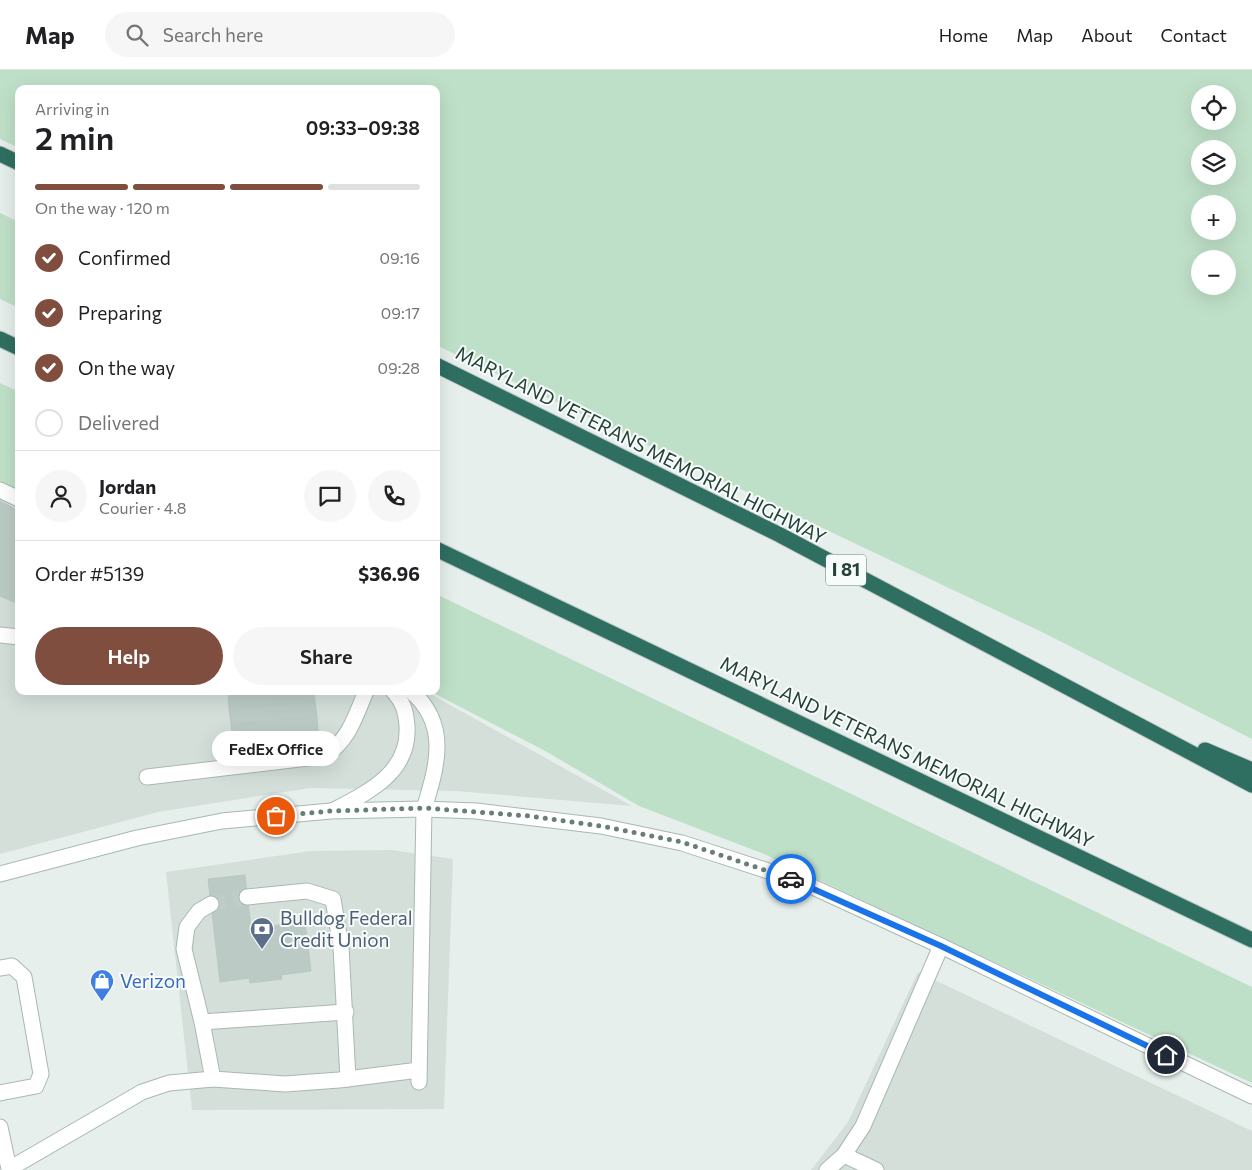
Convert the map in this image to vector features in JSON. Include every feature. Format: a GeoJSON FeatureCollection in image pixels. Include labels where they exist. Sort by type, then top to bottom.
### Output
{"type":"FeatureCollection","features":[{"type":"Feature","properties":{"kind":"highway"},"geometry":{"type":"LineString","coordinates":[[0,154],[15,161]]}},
{"type":"Feature","properties":{"kind":"highway"},"geometry":{"type":"LineString","coordinates":[[0,339],[15,346]]}},
{"type":"Feature","properties":{"kind":"highway","name":"MARYLAND VETERANS MEMORIAL HIGHWAY"},"geometry":{"type":"LineString","coordinates":[[440,367],[780,536],[1252,785]]}},
{"type":"Feature","properties":{"kind":"highway","name":"MARYLAND VETERANS MEMORIAL HIGHWAY"},"geometry":{"type":"LineString","coordinates":[[440,551],[1252,940]]}},
{"type":"Feature","properties":{"kind":"highway"},"geometry":{"type":"LineString","coordinates":[[1110,709],[1252,770]]}},
{"type":"Feature","properties":{"kind":"street"},"geometry":{"type":"LineString","coordinates":[[0,490],[15,497]]}},
{"type":"Feature","properties":{"kind":"street"},"geometry":{"type":"LineString","coordinates":[[0,635],[15,636]]}},
{"type":"Feature","properties":{"kind":"street"},"geometry":{"type":"LineString","coordinates":[[147,777],[325,756],[338,746],[351,728],[364,695]]}},
{"type":"Feature","properties":{"kind":"street"},"geometry":{"type":"LineString","coordinates":[[331,811],[372,790],[389,775],[400,760],[406,744],[406,717],[403,702],[397,695]]}},
{"type":"Feature","properties":{"kind":"street"},"geometry":{"type":"LineString","coordinates":[[0,1127],[9,1169],[142,1092],[169,1083],[212,1079],[285,1084],[419,1076],[424,808],[437,767],[438,742],[426,709],[414,695]]}},
{"type":"Feature","properties":{"kind":"street"},"geometry":{"type":"LineString","coordinates":[[0,874],[137,838],[222,821],[331,811],[424,808],[530,816],[601,826],[682,842],[802,882],[941,946],[1252,1096]]}},
{"type":"Feature","properties":{"kind":"street"},"geometry":{"type":"LineString","coordinates":[[247,897],[307,891],[333,899],[341,947],[346,1012],[348,1079]]}},
{"type":"Feature","properties":{"kind":"street"},"geometry":{"type":"LineString","coordinates":[[211,904],[198,911],[187,927],[184,949],[202,1022],[212,1079]]}},
{"type":"Feature","properties":{"kind":"street"},"geometry":{"type":"LineString","coordinates":[[827,1170],[844,1155],[863,1126],[941,946]]}},
{"type":"Feature","properties":{"kind":"street"},"geometry":{"type":"LineString","coordinates":[[0,968],[12,966],[24,977],[41,1074],[36,1086],[0,1092]]}},
{"type":"Feature","properties":{"kind":"street"},"geometry":{"type":"LineString","coordinates":[[202,1022],[346,1012]]}},
{"type":"Feature","properties":{"kind":"street"},"geometry":{"type":"LineString","coordinates":[[844,1155],[876,1170]]}},
{"type":"Feature","properties":{"kind":"shaded area"},"geometry":{"type":"Polygon","coordinates":[[[0,484],[15,491],[15,695],[432,695],[632,806],[456,791],[310,788],[158,812],[0,854],[0,484]]]}},
{"type":"Feature","properties":{"kind":"shaded area"},"geometry":{"type":"Polygon","coordinates":[[[392,850],[453,859],[444,1109],[192,1110],[166,872],[310,851],[392,850]]]}},
{"type":"Feature","properties":{"kind":"shaded area"},"geometry":{"type":"Polygon","coordinates":[[[918,972],[1252,1131],[1252,1170],[811,1170],[848,1122],[918,972]]]}},
{"type":"Feature","properties":{"kind":"green space"},"geometry":{"type":"Polygon","coordinates":[[[0,70],[1252,70],[1252,739],[1044,633],[440,347],[440,85],[15,85],[15,146],[0,139],[0,70]]]}},
{"type":"Feature","properties":{"kind":"green space"},"geometry":{"type":"Polygon","coordinates":[[[0,213],[15,220],[15,306],[0,299],[0,213]]]}},
{"type":"Feature","properties":{"kind":"green space"},"geometry":{"type":"Polygon","coordinates":[[[0,383],[15,390],[15,488],[0,481],[0,383]]]}},
{"type":"Feature","properties":{"kind":"green space"},"geometry":{"type":"Polygon","coordinates":[[[440,596],[1252,987],[1252,1083],[764,854],[639,806],[547,752],[439,696],[440,596]]]}},
{"type":"Feature","properties":{"kind":"building"},"geometry":{"type":"Polygon","coordinates":[[[0,501],[15,509],[15,603],[0,596],[0,501]]]}},
{"type":"Feature","properties":{"kind":"building"},"geometry":{"type":"Polygon","coordinates":[[[228,695],[314,695],[315,701],[229,709],[228,695]]]}},
{"type":"Feature","properties":{"kind":"building"},"geometry":{"type":"Polygon","coordinates":[[[315,701],[317,717],[231,725],[229,709],[315,701]]]}},
{"type":"Feature","properties":{"kind":"building"},"geometry":{"type":"Polygon","coordinates":[[[317,717],[319,744],[234,752],[231,725],[317,717]]]}},
{"type":"Feature","properties":{"kind":"building","name":"Bulldog Federal Credit Union"},"geometry":{"type":"Polygon","coordinates":[[[245,875],[251,928],[305,922],[311,971],[281,975],[282,979],[250,983],[249,978],[220,982],[208,879],[245,875]]]}},
{"type":"Feature","properties":{"kind":"tunnel"},"geometry":{"type":"LineString","coordinates":[[211,904],[247,897]]}},
{"type":"Feature","properties":{"kind":"way so far"},"geometry":{"type":"LineString","coordinates":[[276,816],[331,811],[424,808],[530,816],[601,826],[682,842],[791,879]]}},
{"type":"Feature","properties":{"kind":"place","name":"FedEx Office"},"geometry":{"type":"Point","coordinates":[276,816]}},
{"type":"Feature","properties":{"kind":"place","name":"Bulldog Federal Credit Union"},"geometry":{"type":"Point","coordinates":[262,950]}},
{"type":"Feature","properties":{"kind":"place","name":"Verizon"},"geometry":{"type":"Point","coordinates":[102,1002]}},
{"type":"Feature","properties":{"kind":"route"},"geometry":{"type":"LineString","coordinates":[[791,879],[802,882],[941,946],[1166,1055]]}}]}
